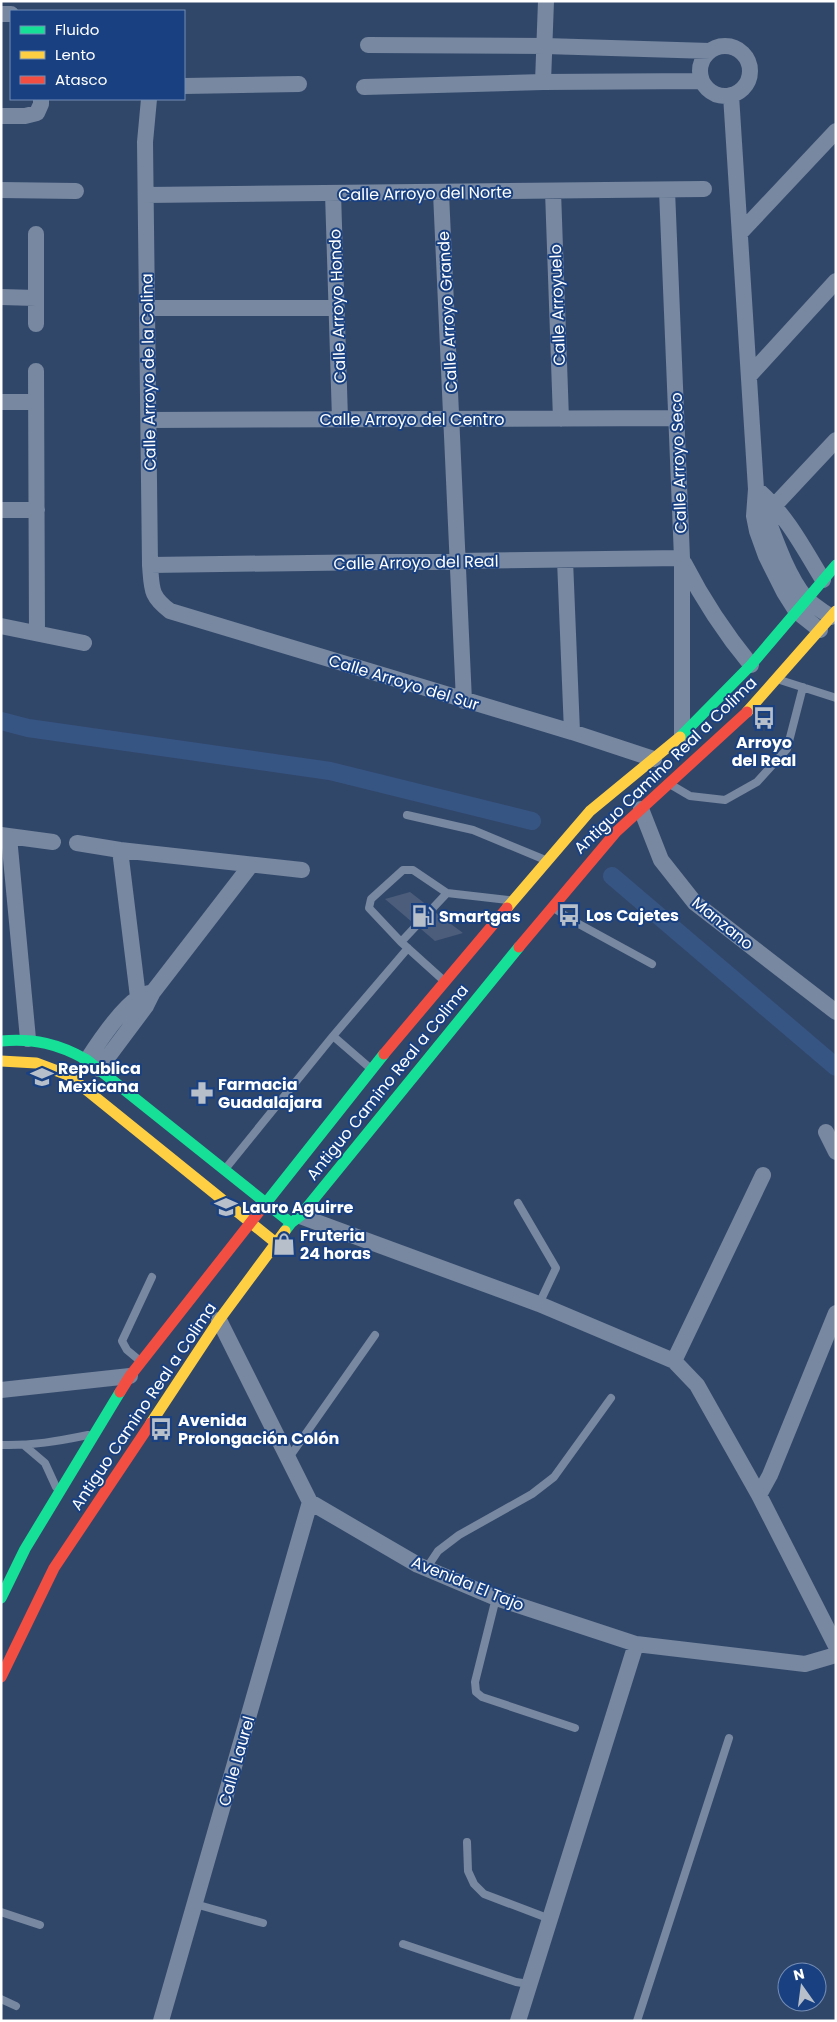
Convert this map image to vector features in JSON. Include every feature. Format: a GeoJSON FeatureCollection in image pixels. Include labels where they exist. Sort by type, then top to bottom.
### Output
{"type":"FeatureCollection","features":[{"type":"Feature","properties":{"kind":"main road","name":"Antiguo Camino Real a Colima"},"geometry":{"type":"LineString","coordinates":[[1,1598],[26,1549],[130,1376],[371,1070],[590,811],[682,735],[751,664],[836,565]]}},
{"type":"Feature","properties":{"kind":"main road","name":"Antiguo Camino Real a Colima"},"geometry":{"type":"LineString","coordinates":[[1,1677],[54,1568],[219,1320],[276,1243],[552,906],[616,832],[746,713],[833,614]]}},
{"type":"Feature","properties":{"kind":"main road"},"geometry":{"type":"LineString","coordinates":[[1,1041],[24,1039],[64,1047],[93,1064],[267,1203],[295,1219]]}},
{"type":"Feature","properties":{"kind":"main road"},"geometry":{"type":"LineString","coordinates":[[1,1061],[26,1061],[52,1066],[68,1075],[276,1243]]}},
{"type":"Feature","properties":{"kind":"street"},"geometry":{"type":"LineString","coordinates":[[544,82],[546,1]]}},
{"type":"Feature","properties":{"kind":"street"},"geometry":{"type":"LineString","coordinates":[[368,45],[545,46],[710,50],[727,46],[738,49],[746,57],[750,68],[748,80],[742,90],[731,95],[720,96],[705,86],[702,81],[700,64],[710,50]]}},
{"type":"Feature","properties":{"kind":"street"},"geometry":{"type":"LineString","coordinates":[[364,87],[544,82],[702,81]]}},
{"type":"Feature","properties":{"kind":"street"},"geometry":{"type":"LineString","coordinates":[[185,86],[299,84]]}},
{"type":"Feature","properties":{"kind":"street"},"geometry":{"type":"LineString","coordinates":[[731,95],[756,489],[765,511],[780,569],[801,605],[820,630]]}},
{"type":"Feature","properties":{"kind":"street"},"geometry":{"type":"LineString","coordinates":[[1,116],[26,116],[37,113],[41,100]]}},
{"type":"Feature","properties":{"kind":"street","name":"Calle Arroyo de la Colina"},"geometry":{"type":"LineString","coordinates":[[149,100],[145,142],[150,565],[152,588],[157,602]]}},
{"type":"Feature","properties":{"kind":"street"},"geometry":{"type":"LineString","coordinates":[[740,233],[836,131]]}},
{"type":"Feature","properties":{"kind":"street","name":"Calle Arroyo del Norte"},"geometry":{"type":"LineString","coordinates":[[146,195],[704,189]]}},
{"type":"Feature","properties":{"kind":"street"},"geometry":{"type":"LineString","coordinates":[[1,190],[76,191]]}},
{"type":"Feature","properties":{"kind":"street","name":"Calle Arroyo Seco"},"geometry":{"type":"LineString","coordinates":[[666,190],[682,558],[682,735]]}},
{"type":"Feature","properties":{"kind":"street","name":"Calle Arroyuelo"},"geometry":{"type":"LineString","coordinates":[[553,191],[561,419]]}},
{"type":"Feature","properties":{"kind":"street","name":"Calle Arroyo Grande"},"geometry":{"type":"LineString","coordinates":[[441,192],[464,700]]}},
{"type":"Feature","properties":{"kind":"street","name":"Calle Arroyo Hondo"},"geometry":{"type":"LineString","coordinates":[[333,194],[340,419]]}},
{"type":"Feature","properties":{"kind":"street"},"geometry":{"type":"LineString","coordinates":[[36,234],[36,324]]}},
{"type":"Feature","properties":{"kind":"street"},"geometry":{"type":"LineString","coordinates":[[749,376],[836,281]]}},
{"type":"Feature","properties":{"kind":"street"},"geometry":{"type":"LineString","coordinates":[[1,297],[36,298]]}},
{"type":"Feature","properties":{"kind":"street"},"geometry":{"type":"LineString","coordinates":[[147,308],[337,308]]}},
{"type":"Feature","properties":{"kind":"street"},"geometry":{"type":"LineString","coordinates":[[36,371],[37,633]]}},
{"type":"Feature","properties":{"kind":"street"},"geometry":{"type":"LineString","coordinates":[[1,402],[36,402]]}},
{"type":"Feature","properties":{"kind":"street","name":"Calle Arroyo del Centro"},"geometry":{"type":"LineString","coordinates":[[148,420],[676,418]]}},
{"type":"Feature","properties":{"kind":"street"},"geometry":{"type":"LineString","coordinates":[[765,511],[836,440]]}},
{"type":"Feature","properties":{"kind":"street"},"geometry":{"type":"LineString","coordinates":[[1,510],[37,510]]}},
{"type":"Feature","properties":{"kind":"street"},"geometry":{"type":"LineString","coordinates":[[765,511],[798,538],[823,580]]}},
{"type":"Feature","properties":{"kind":"street"},"geometry":{"type":"LineString","coordinates":[[682,558],[701,597],[724,632],[751,664]]}},
{"type":"Feature","properties":{"kind":"street","name":"Calle Arroyo del Real"},"geometry":{"type":"LineString","coordinates":[[150,565],[682,558]]}},
{"type":"Feature","properties":{"kind":"street"},"geometry":{"type":"LineString","coordinates":[[565,560],[572,732]]}},
{"type":"Feature","properties":{"kind":"street","name":"Calle Arroyo del Sur"},"geometry":{"type":"LineString","coordinates":[[157,602],[170,612],[572,732],[654,759]]}},
{"type":"Feature","properties":{"kind":"street"},"geometry":{"type":"LineString","coordinates":[[801,605],[833,614]]}},
{"type":"Feature","properties":{"kind":"street"},"geometry":{"type":"LineString","coordinates":[[1,626],[84,643]]}},
{"type":"Feature","properties":{"kind":"street","name":"Manzano"},"geometry":{"type":"LineString","coordinates":[[641,809],[661,860],[695,903],[836,1012]]}},
{"type":"Feature","properties":{"kind":"street"},"geometry":{"type":"LineString","coordinates":[[24,1039],[25,992],[22,987],[9,933],[5,836],[53,842]]}},
{"type":"Feature","properties":{"kind":"street"},"geometry":{"type":"LineString","coordinates":[[77,843],[120,850],[302,870]]}},
{"type":"Feature","properties":{"kind":"street"},"geometry":{"type":"LineString","coordinates":[[120,850],[146,998]]}},
{"type":"Feature","properties":{"kind":"street"},"geometry":{"type":"LineString","coordinates":[[93,1064],[251,865]]}},
{"type":"Feature","properties":{"kind":"street"},"geometry":{"type":"LineString","coordinates":[[826,1132],[836,1152]]}},
{"type":"Feature","properties":{"kind":"street"},"geometry":{"type":"LineString","coordinates":[[674,1361],[763,1176]]}},
{"type":"Feature","properties":{"kind":"street"},"geometry":{"type":"LineString","coordinates":[[295,1219],[539,1304],[674,1361],[697,1385],[759,1495],[836,1646]]}},
{"type":"Feature","properties":{"kind":"street"},"geometry":{"type":"LineString","coordinates":[[759,1495],[770,1475],[836,1313]]}},
{"type":"Feature","properties":{"kind":"street"},"geometry":{"type":"LineString","coordinates":[[219,1320],[310,1502]]}},
{"type":"Feature","properties":{"kind":"street"},"geometry":{"type":"LineString","coordinates":[[1,1390],[130,1376]]}},
{"type":"Feature","properties":{"kind":"street","name":"Avenida El Tajo"},"geometry":{"type":"LineString","coordinates":[[310,1502],[426,1569],[496,1598],[636,1644],[805,1664],[836,1655]]}},
{"type":"Feature","properties":{"kind":"street","name":"Calle Laurel"},"geometry":{"type":"LineString","coordinates":[[161,2021],[310,1502]]}},
{"type":"Feature","properties":{"kind":"street"},"geometry":{"type":"LineString","coordinates":[[518,2021],[636,1644]]}},
{"type":"Feature","properties":{"kind":"lane"},"geometry":{"type":"LineString","coordinates":[[776,679],[836,698]]}},
{"type":"Feature","properties":{"kind":"lane"},"geometry":{"type":"LineString","coordinates":[[669,784],[690,796],[725,800],[757,782],[787,749],[803,687]]}},
{"type":"Feature","properties":{"kind":"lane"},"geometry":{"type":"LineString","coordinates":[[407,815],[472,830],[547,861]]}},
{"type":"Feature","properties":{"kind":"lane"},"geometry":{"type":"LineString","coordinates":[[445,981],[401,942],[369,908],[371,899],[403,870],[413,870],[447,893],[513,901]]}},
{"type":"Feature","properties":{"kind":"lane"},"geometry":{"type":"LineString","coordinates":[[401,942],[447,893]]}},
{"type":"Feature","properties":{"kind":"lane"},"geometry":{"type":"LineString","coordinates":[[552,906],[577,923],[652,964]]}},
{"type":"Feature","properties":{"kind":"lane"},"geometry":{"type":"LineString","coordinates":[[225,1169],[333,1036],[408,948]]}},
{"type":"Feature","properties":{"kind":"lane"},"geometry":{"type":"LineString","coordinates":[[333,1036],[371,1070]]}},
{"type":"Feature","properties":{"kind":"lane"},"geometry":{"type":"LineString","coordinates":[[518,1203],[556,1268],[539,1304]]}},
{"type":"Feature","properties":{"kind":"lane"},"geometry":{"type":"LineString","coordinates":[[141,1362],[127,1350],[122,1341],[152,1277]]}},
{"type":"Feature","properties":{"kind":"lane"},"geometry":{"type":"LineString","coordinates":[[288,1459],[375,1336]]}},
{"type":"Feature","properties":{"kind":"lane"},"geometry":{"type":"LineString","coordinates":[[426,1569],[438,1551],[459,1535],[532,1494],[554,1476],[611,1398]]}},
{"type":"Feature","properties":{"kind":"lane"},"geometry":{"type":"LineString","coordinates":[[1,1445],[25,1446],[95,1434]]}},
{"type":"Feature","properties":{"kind":"lane"},"geometry":{"type":"LineString","coordinates":[[25,1446],[44,1463],[59,1493]]}},
{"type":"Feature","properties":{"kind":"lane"},"geometry":{"type":"LineString","coordinates":[[496,1598],[474,1682],[476,1692],[482,1698],[575,1728]]}},
{"type":"Feature","properties":{"kind":"lane"},"geometry":{"type":"LineString","coordinates":[[637,2021],[729,1738]]}},
{"type":"Feature","properties":{"kind":"lane"},"geometry":{"type":"LineString","coordinates":[[467,1842],[468,1871],[474,1884],[484,1894],[550,1919]]}},
{"type":"Feature","properties":{"kind":"lane"},"geometry":{"type":"LineString","coordinates":[[195,1904],[263,1924]]}},
{"type":"Feature","properties":{"kind":"lane"},"geometry":{"type":"LineString","coordinates":[[1,1912],[40,1925]]}},
{"type":"Feature","properties":{"kind":"lane"},"geometry":{"type":"LineString","coordinates":[[403,1944],[516,1982],[529,1984]]}},
{"type":"Feature","properties":{"kind":"lane"},"geometry":{"type":"LineString","coordinates":[[1,1999],[16,2006]]}},
{"type":"Feature","properties":{"kind":"building"},"geometry":{"type":"Polygon","coordinates":[[[410,892],[428,906],[412,922],[385,899],[410,892]]]}},
{"type":"Feature","properties":{"kind":"building"},"geometry":{"type":"Polygon","coordinates":[[[436,913],[463,933],[435,941],[421,929],[436,913]]]}},
{"type":"Feature","properties":{"kind":"waterway"},"geometry":{"type":"LineString","coordinates":[[1,721],[28,728],[330,771],[532,821]]}},
{"type":"Feature","properties":{"kind":"waterway"},"geometry":{"type":"LineString","coordinates":[[612,876],[836,1067]]}},
{"type":"Feature","properties":{"kind":"traffic: fast"},"geometry":{"type":"LineString","coordinates":[[680,737],[751,665],[836,565]]}},
{"type":"Feature","properties":{"kind":"traffic: fast"},"geometry":{"type":"LineString","coordinates":[[285,1231],[300,1216],[519,947]]}},
{"type":"Feature","properties":{"kind":"traffic: fast"},"geometry":{"type":"LineString","coordinates":[[1,1041],[24,1040],[46,1043],[77,1054],[87,1060],[291,1223]]}},
{"type":"Feature","properties":{"kind":"traffic: fast"},"geometry":{"type":"LineString","coordinates":[[262,1208],[384,1054]]}},
{"type":"Feature","properties":{"kind":"traffic: fast"},"geometry":{"type":"LineString","coordinates":[[1,1598],[25,1549],[120,1392]]}},
{"type":"Feature","properties":{"kind":"traffic: slow"},"geometry":{"type":"LineString","coordinates":[[747,712],[836,611]]}},
{"type":"Feature","properties":{"kind":"traffic: slow"},"geometry":{"type":"LineString","coordinates":[[507,908],[590,811],[680,737]]}},
{"type":"Feature","properties":{"kind":"traffic: slow"},"geometry":{"type":"LineString","coordinates":[[1,1061],[36,1063],[68,1075],[276,1243]]}},
{"type":"Feature","properties":{"kind":"traffic: slow"},"geometry":{"type":"LineString","coordinates":[[151,1423],[219,1320],[285,1231]]}},
{"type":"Feature","properties":{"kind":"traffic: jam"},"geometry":{"type":"LineString","coordinates":[[519,947],[616,832],[747,712]]}},
{"type":"Feature","properties":{"kind":"traffic: jam"},"geometry":{"type":"LineString","coordinates":[[384,1054],[507,908]]}},
{"type":"Feature","properties":{"kind":"traffic: jam"},"geometry":{"type":"LineString","coordinates":[[120,1392],[130,1376],[262,1208]]}},
{"type":"Feature","properties":{"kind":"traffic: jam"},"geometry":{"type":"LineString","coordinates":[[1,1677],[54,1568],[151,1423]]}},
{"type":"Feature","properties":{"kind":"place","name":"Arroyo del Real"},"geometry":{"type":"Point","coordinates":[764,718]}},
{"type":"Feature","properties":{"kind":"place","name":"Los Cajetes"},"geometry":{"type":"Point","coordinates":[569,915]}},
{"type":"Feature","properties":{"kind":"place","name":"Smartgas"},"geometry":{"type":"Point","coordinates":[423,916]}},
{"type":"Feature","properties":{"kind":"place","name":"Republica Mexicana"},"geometry":{"type":"Point","coordinates":[42,1077]}},
{"type":"Feature","properties":{"kind":"place","name":"Farmacia Guadalajara"},"geometry":{"type":"Point","coordinates":[202,1093]}},
{"type":"Feature","properties":{"kind":"place","name":"Lauro Aguirre"},"geometry":{"type":"Point","coordinates":[226,1207]}},
{"type":"Feature","properties":{"kind":"place","name":"Fruteria 24 horas"},"geometry":{"type":"Point","coordinates":[284,1244]}},
{"type":"Feature","properties":{"kind":"place","name":"Avenida Prolongación Colón"},"geometry":{"type":"Point","coordinates":[161,1429]}}]}
